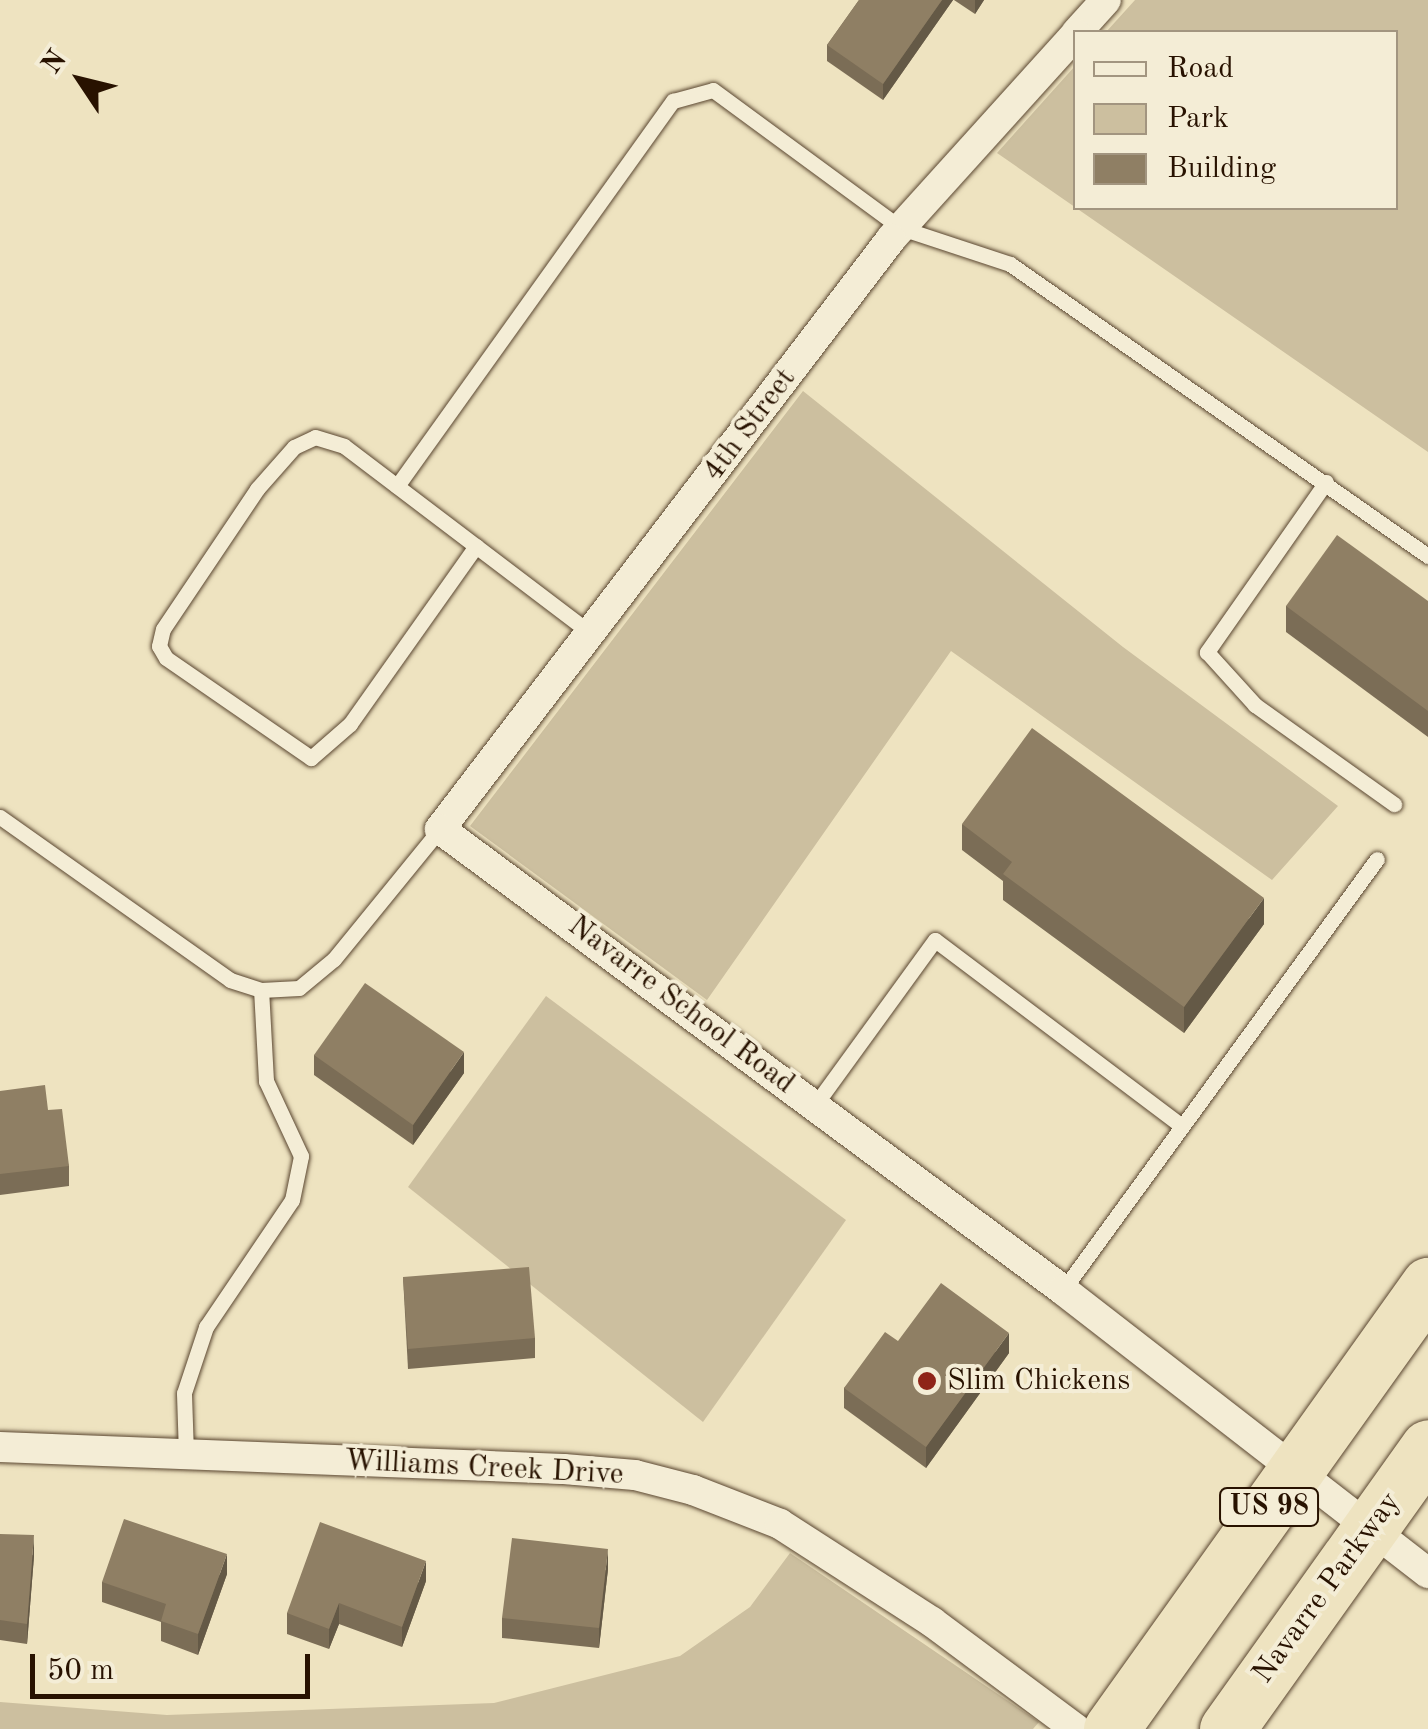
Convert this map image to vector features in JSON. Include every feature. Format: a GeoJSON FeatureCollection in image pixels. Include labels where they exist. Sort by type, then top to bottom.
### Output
{"type":"FeatureCollection","features":[{"type":"Feature","properties":{"kind":"highway","name":"US 98"},"geometry":{"type":"LineString","coordinates":[[1111,1729],[1428,1285]]}},
{"type":"Feature","properties":{"kind":"highway","name":"Navarre Parkway"},"geometry":{"type":"LineString","coordinates":[[1227,1729],[1428,1447]]}},
{"type":"Feature","properties":{"kind":"street","name":"4th Street"},"geometry":{"type":"LineString","coordinates":[[1079,30],[1106,0]]}},
{"type":"Feature","properties":{"kind":"street","name":"4th Street"},"geometry":{"type":"LineString","coordinates":[[440,829],[900,228],[1073,36]]}},
{"type":"Feature","properties":{"kind":"street","name":"Navarre School Road"},"geometry":{"type":"LineString","coordinates":[[440,829],[1063,1290],[1428,1573]]}},
{"type":"Feature","properties":{"kind":"street","name":"Williams Creek Drive"},"geometry":{"type":"LineString","coordinates":[[0,1447],[564,1469],[635,1475],[693,1490],[780,1524],[963,1644],[1076,1729]]}},
{"type":"Feature","properties":{"kind":"lane"},"geometry":{"type":"LineString","coordinates":[[397,486],[673,101],[713,90],[900,228],[1010,264],[1428,556]]}},
{"type":"Feature","properties":{"kind":"lane"},"geometry":{"type":"LineString","coordinates":[[476,546],[350,724],[311,758],[166,658],[159,646],[163,628],[257,489],[294,447],[315,437],[344,446],[397,486],[592,634]]}},
{"type":"Feature","properties":{"kind":"lane"},"geometry":{"type":"LineString","coordinates":[[1326,482],[1206,652],[1255,705],[1394,804]]}},
{"type":"Feature","properties":{"kind":"lane"},"geometry":{"type":"LineString","coordinates":[[0,816],[230,980],[262,990],[299,988],[334,958],[440,829]]}},
{"type":"Feature","properties":{"kind":"lane"},"geometry":{"type":"LineString","coordinates":[[1063,1290],[1377,859]]}},
{"type":"Feature","properties":{"kind":"lane"},"geometry":{"type":"LineString","coordinates":[[814,1105],[935,940],[1182,1126]]}},
{"type":"Feature","properties":{"kind":"lane"},"geometry":{"type":"LineString","coordinates":[[186,1454],[184,1393],[206,1328],[292,1200],[301,1156],[266,1081],[262,990]]}},
{"type":"Feature","properties":{"kind":"green space"},"geometry":{"type":"Polygon","coordinates":[[[1135,0],[1428,0],[1428,452],[1079,210],[1398,210],[1398,30],[1108,30],[1135,0]]]}},
{"type":"Feature","properties":{"kind":"green space"},"geometry":{"type":"Polygon","coordinates":[[[1073,68],[1073,206],[997,153],[1073,68]]]}},
{"type":"Feature","properties":{"kind":"green space"},"geometry":{"type":"Polygon","coordinates":[[[803,391],[1123,647],[1338,806],[1272,880],[951,651],[707,1000],[470,826],[803,391]]]}},
{"type":"Feature","properties":{"kind":"green space"},"geometry":{"type":"Polygon","coordinates":[[[546,996],[846,1220],[703,1422],[408,1187],[546,996]]]}},
{"type":"Feature","properties":{"kind":"green space"},"geometry":{"type":"Polygon","coordinates":[[[790,1553],[1039,1722],[1033,1729],[0,1729],[0,1702],[167,1715],[494,1703],[680,1656],[750,1607],[790,1553]]]}},
{"type":"Feature","properties":{"kind":"building"},"geometry":{"type":"Polygon","coordinates":[[[859,0],[942,0],[883,84],[827,45],[859,0]]]}},
{"type":"Feature","properties":{"kind":"building"},"geometry":{"type":"Polygon","coordinates":[[[1337,535],[1428,601],[1428,711],[1286,606],[1337,535]]]}},
{"type":"Feature","properties":{"kind":"building"},"geometry":{"type":"Polygon","coordinates":[[[1032,728],[1264,898],[1184,1007],[1003,874],[1012,862],[962,824],[1032,728]]]}},
{"type":"Feature","properties":{"kind":"building"},"geometry":{"type":"Polygon","coordinates":[[[365,983],[464,1052],[413,1125],[314,1055],[365,983]]]}},
{"type":"Feature","properties":{"kind":"building"},"geometry":{"type":"Polygon","coordinates":[[[45,1085],[48,1110],[62,1109],[69,1166],[0,1174],[0,1091],[45,1085]]]}},
{"type":"Feature","properties":{"kind":"building"},"geometry":{"type":"Polygon","coordinates":[[[529,1267],[535,1338],[408,1349],[403,1277],[529,1267]]]}},
{"type":"Feature","properties":{"kind":"building","name":"Slim Chickens"},"geometry":{"type":"Polygon","coordinates":[[[941,1283],[1009,1333],[926,1447],[844,1388],[885,1332],[898,1341],[941,1283]]]}},
{"type":"Feature","properties":{"kind":"building"},"geometry":{"type":"Polygon","coordinates":[[[124,1519],[227,1554],[198,1634],[161,1621],[166,1604],[102,1582],[124,1519]]]}},
{"type":"Feature","properties":{"kind":"building"},"geometry":{"type":"Polygon","coordinates":[[[320,1522],[426,1561],[402,1627],[339,1603],[329,1629],[287,1613],[320,1522]]]}},
{"type":"Feature","properties":{"kind":"building"},"geometry":{"type":"Polygon","coordinates":[[[0,1534],[34,1535],[27,1624],[0,1620],[0,1534]]]}},
{"type":"Feature","properties":{"kind":"building"},"geometry":{"type":"Polygon","coordinates":[[[512,1538],[608,1549],[599,1628],[502,1618],[512,1538]]]}},
{"type":"Feature","properties":{"kind":"place","name":"Slim Chickens"},"geometry":{"type":"Point","coordinates":[927,1381]}}]}
